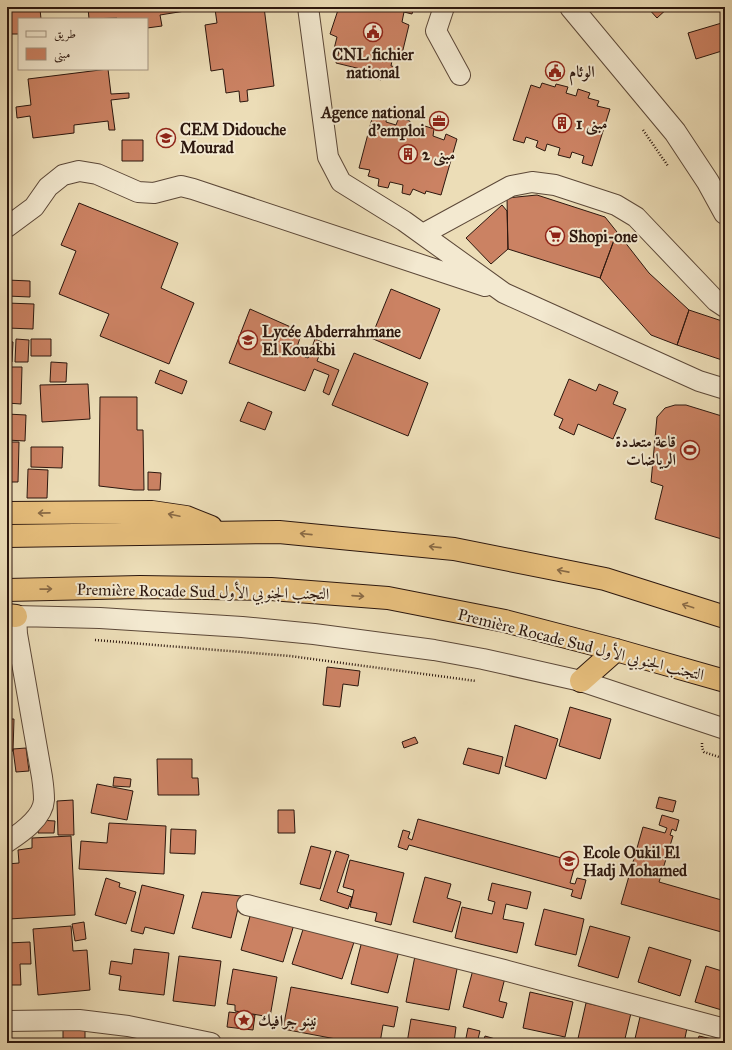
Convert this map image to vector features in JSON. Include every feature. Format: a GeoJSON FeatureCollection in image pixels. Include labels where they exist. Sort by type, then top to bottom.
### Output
{"type":"FeatureCollection","features":[{"type":"Feature","properties":{"kind":"highway"},"geometry":{"type":"LineString","coordinates":[[7,513],[152,512],[186,517],[224,532]]}},
{"type":"Feature","properties":{"kind":"highway"},"geometry":{"type":"LineString","coordinates":[[7,536],[279,532],[454,549],[605,579],[725,617]]}},
{"type":"Feature","properties":{"kind":"highway","name":"Première Rocade Sud التجنب الجنوبي الأول"},"geometry":{"type":"LineString","coordinates":[[7,590],[140,587],[270,589],[388,598],[505,621],[616,650],[725,681]]}},
{"type":"Feature","properties":{"kind":"highway"},"geometry":{"type":"LineString","coordinates":[[581,681],[616,650]]}},
{"type":"Feature","properties":{"kind":"street"},"geometry":{"type":"LineString","coordinates":[[308,7],[328,158],[341,182],[404,221],[504,293]]}},
{"type":"Feature","properties":{"kind":"street"},"geometry":{"type":"LineString","coordinates":[[444,7],[436,31],[460,75]]}},
{"type":"Feature","properties":{"kind":"street"},"geometry":{"type":"LineString","coordinates":[[571,7],[675,132],[708,182],[725,213]]}},
{"type":"Feature","properties":{"kind":"street"},"geometry":{"type":"LineString","coordinates":[[7,227],[34,207],[48,187],[63,175],[79,171],[97,174],[138,192],[154,193],[181,186],[504,293],[699,381],[725,389]]}},
{"type":"Feature","properties":{"kind":"street"},"geometry":{"type":"LineString","coordinates":[[423,234],[511,186],[532,182],[555,185],[616,205],[636,217],[716,301],[725,307]]}},
{"type":"Feature","properties":{"kind":"street"},"geometry":{"type":"LineString","coordinates":[[7,842],[36,820],[44,801],[42,777],[17,634],[11,616],[100,618],[171,622],[314,634],[455,654],[532,669],[581,681],[725,729]]}},
{"type":"Feature","properties":{"kind":"street"},"geometry":{"type":"LineString","coordinates":[[247,905],[504,970],[725,1029]]}},
{"type":"Feature","properties":{"kind":"street"},"geometry":{"type":"LineString","coordinates":[[7,1021],[79,1020],[128,1026],[178,1039],[210,1043]]}},
{"type":"Feature","properties":{"kind":"path"},"geometry":{"type":"LineString","coordinates":[[641,128],[668,166]]}},
{"type":"Feature","properties":{"kind":"path"},"geometry":{"type":"LineString","coordinates":[[87,640],[290,656],[479,681]]}},
{"type":"Feature","properties":{"kind":"path"},"geometry":{"type":"LineString","coordinates":[[702,738],[702,748],[704,752],[725,759]]}},
{"type":"Feature","properties":{"kind":"building"},"geometry":{"type":"Polygon","coordinates":[[[7,7],[34,7],[34,8],[7,10],[7,7]]]}},
{"type":"Feature","properties":{"kind":"building"},"geometry":{"type":"Polygon","coordinates":[[[77,7],[184,7],[185,11],[160,15],[162,26],[148,28],[148,18],[89,18],[88,8],[78,9],[77,7]]]}},
{"type":"Feature","properties":{"kind":"building"},"geometry":{"type":"Polygon","coordinates":[[[199,7],[264,7],[274,86],[247,90],[248,101],[240,102],[239,91],[226,93],[223,69],[211,71],[205,25],[217,23],[215,9],[200,10],[199,7]]]}},
{"type":"Feature","properties":{"kind":"building"},"geometry":{"type":"Polygon","coordinates":[[[339,7],[414,7],[412,14],[404,12],[402,22],[409,25],[401,58],[393,56],[391,66],[397,67],[395,77],[382,73],[381,80],[368,76],[369,71],[336,63],[339,51],[334,49],[337,37],[330,34],[339,7]]]}},
{"type":"Feature","properties":{"kind":"building"},"geometry":{"type":"Polygon","coordinates":[[[647,7],[669,7],[657,18],[647,7]]]}},
{"type":"Feature","properties":{"kind":"building"},"geometry":{"type":"Polygon","coordinates":[[[40,9],[41,18],[18,18],[18,34],[7,34],[7,10],[40,9]]]}},
{"type":"Feature","properties":{"kind":"building"},"geometry":{"type":"Polygon","coordinates":[[[725,22],[725,50],[696,59],[688,33],[725,22]]]}},
{"type":"Feature","properties":{"kind":"building"},"geometry":{"type":"Polygon","coordinates":[[[108,70],[111,94],[129,93],[129,98],[111,100],[115,130],[109,130],[108,121],[74,125],[74,133],[33,138],[30,116],[17,118],[16,107],[31,105],[28,79],[108,70]]]}},
{"type":"Feature","properties":{"kind":"building","name":"مبنى 1"},"geometry":{"type":"Polygon","coordinates":[[[542,83],[555,87],[556,84],[568,87],[566,93],[576,96],[578,89],[590,93],[588,98],[599,101],[597,106],[610,109],[592,166],[582,163],[584,156],[572,152],[570,158],[558,155],[560,148],[547,144],[545,151],[536,147],[538,141],[526,137],[524,143],[513,140],[531,85],[540,88],[542,83]]]}},
{"type":"Feature","properties":{"kind":"building","name":"مبنى 2"},"geometry":{"type":"Polygon","coordinates":[[[374,111],[387,115],[386,122],[396,125],[399,117],[410,121],[409,129],[420,132],[422,125],[434,129],[433,136],[444,140],[446,134],[457,139],[441,195],[426,191],[425,194],[413,189],[410,195],[402,193],[403,185],[390,182],[388,188],[378,186],[379,179],[368,176],[370,170],[359,168],[374,111]]]}},
{"type":"Feature","properties":{"kind":"building"},"geometry":{"type":"Polygon","coordinates":[[[122,140],[143,140],[143,161],[122,161],[122,140]]]}},
{"type":"Feature","properties":{"kind":"building"},"geometry":{"type":"Polygon","coordinates":[[[537,195],[605,217],[617,232],[600,278],[508,249],[507,198],[537,195]]]}},
{"type":"Feature","properties":{"kind":"building"},"geometry":{"type":"Polygon","coordinates":[[[79,203],[178,243],[161,288],[194,303],[169,364],[100,336],[109,314],[59,294],[76,251],[61,245],[79,203]]]}},
{"type":"Feature","properties":{"kind":"building"},"geometry":{"type":"Polygon","coordinates":[[[502,205],[507,211],[508,249],[491,264],[466,238],[502,205]]]}},
{"type":"Feature","properties":{"kind":"building"},"geometry":{"type":"Polygon","coordinates":[[[617,232],[649,273],[689,310],[677,345],[651,335],[600,278],[617,232]]]}},
{"type":"Feature","properties":{"kind":"building"},"geometry":{"type":"Polygon","coordinates":[[[7,280],[30,281],[30,297],[7,296],[7,280]]]}},
{"type":"Feature","properties":{"kind":"building"},"geometry":{"type":"Polygon","coordinates":[[[391,289],[440,309],[420,359],[371,338],[391,289]]]}},
{"type":"Feature","properties":{"kind":"building"},"geometry":{"type":"Polygon","coordinates":[[[7,303],[34,304],[33,329],[7,328],[7,303]]]}},
{"type":"Feature","properties":{"kind":"building"},"geometry":{"type":"Polygon","coordinates":[[[250,309],[302,332],[295,353],[308,358],[315,339],[324,343],[317,361],[339,370],[329,395],[323,392],[329,375],[314,369],[305,391],[229,363],[250,309]]]}},
{"type":"Feature","properties":{"kind":"building"},"geometry":{"type":"Polygon","coordinates":[[[689,310],[725,322],[725,361],[677,345],[689,310]]]}},
{"type":"Feature","properties":{"kind":"building"},"geometry":{"type":"Polygon","coordinates":[[[16,339],[29,340],[28,362],[15,362],[16,339]]]}},
{"type":"Feature","properties":{"kind":"building"},"geometry":{"type":"Polygon","coordinates":[[[31,339],[51,339],[51,356],[31,356],[31,339]]]}},
{"type":"Feature","properties":{"kind":"building"},"geometry":{"type":"Polygon","coordinates":[[[7,341],[13,342],[12,362],[7,362],[7,341]]]}},
{"type":"Feature","properties":{"kind":"building"},"geometry":{"type":"Polygon","coordinates":[[[354,353],[428,383],[408,436],[332,405],[354,353]]]}},
{"type":"Feature","properties":{"kind":"building"},"geometry":{"type":"Polygon","coordinates":[[[51,362],[67,363],[66,382],[50,382],[51,362]]]}},
{"type":"Feature","properties":{"kind":"building"},"geometry":{"type":"Polygon","coordinates":[[[7,367],[22,367],[21,404],[7,403],[7,367]]]}},
{"type":"Feature","properties":{"kind":"building"},"geometry":{"type":"Polygon","coordinates":[[[160,370],[187,381],[182,394],[155,383],[160,370]]]}},
{"type":"Feature","properties":{"kind":"building"},"geometry":{"type":"Polygon","coordinates":[[[569,379],[596,391],[599,384],[618,392],[613,404],[626,409],[613,439],[578,424],[574,435],[559,428],[563,419],[554,415],[569,379]]]}},
{"type":"Feature","properties":{"kind":"building"},"geometry":{"type":"Polygon","coordinates":[[[88,384],[90,419],[42,422],[40,385],[88,384]]]}},
{"type":"Feature","properties":{"kind":"building"},"geometry":{"type":"Polygon","coordinates":[[[100,397],[137,397],[137,430],[143,430],[144,490],[99,486],[100,397]]]}},
{"type":"Feature","properties":{"kind":"building"},"geometry":{"type":"Polygon","coordinates":[[[248,402],[272,412],[265,430],[240,421],[248,402]]]}},
{"type":"Feature","properties":{"kind":"building","name":"قاعة متعددة الرياضات"},"geometry":{"type":"Polygon","coordinates":[[[675,405],[686,405],[725,417],[725,540],[655,519],[663,486],[651,482],[657,417],[665,408],[675,405]]]}},
{"type":"Feature","properties":{"kind":"building"},"geometry":{"type":"Polygon","coordinates":[[[7,414],[26,415],[25,441],[7,440],[7,414]]]}},
{"type":"Feature","properties":{"kind":"building"},"geometry":{"type":"Polygon","coordinates":[[[7,442],[19,442],[18,482],[7,482],[7,442]]]}},
{"type":"Feature","properties":{"kind":"building"},"geometry":{"type":"Polygon","coordinates":[[[31,447],[63,447],[62,468],[31,467],[31,447]]]}},
{"type":"Feature","properties":{"kind":"building"},"geometry":{"type":"Polygon","coordinates":[[[28,469],[48,470],[47,498],[27,498],[28,469]]]}},
{"type":"Feature","properties":{"kind":"building"},"geometry":{"type":"Polygon","coordinates":[[[148,472],[161,473],[160,490],[148,490],[148,472]]]}},
{"type":"Feature","properties":{"kind":"building"},"geometry":{"type":"Polygon","coordinates":[[[327,667],[360,671],[358,686],[343,684],[340,707],[323,705],[327,667]]]}},
{"type":"Feature","properties":{"kind":"building"},"geometry":{"type":"Polygon","coordinates":[[[570,707],[611,719],[600,759],[559,746],[570,707]]]}},
{"type":"Feature","properties":{"kind":"building"},"geometry":{"type":"Polygon","coordinates":[[[7,719],[14,719],[13,751],[7,751],[7,719]]]}},
{"type":"Feature","properties":{"kind":"building"},"geometry":{"type":"Polygon","coordinates":[[[515,725],[558,739],[546,779],[505,766],[515,725]]]}},
{"type":"Feature","properties":{"kind":"building"},"geometry":{"type":"Polygon","coordinates":[[[415,737],[418,743],[404,748],[402,742],[415,737]]]}},
{"type":"Feature","properties":{"kind":"building"},"geometry":{"type":"Polygon","coordinates":[[[26,748],[29,771],[16,772],[13,749],[26,748]]]}},
{"type":"Feature","properties":{"kind":"building"},"geometry":{"type":"Polygon","coordinates":[[[468,748],[503,757],[499,774],[463,764],[468,748]]]}},
{"type":"Feature","properties":{"kind":"building"},"geometry":{"type":"Polygon","coordinates":[[[157,759],[192,759],[192,778],[198,778],[199,795],[158,795],[157,759]]]}},
{"type":"Feature","properties":{"kind":"building"},"geometry":{"type":"Polygon","coordinates":[[[114,777],[131,779],[130,787],[113,786],[114,777]]]}},
{"type":"Feature","properties":{"kind":"building"},"geometry":{"type":"Polygon","coordinates":[[[97,784],[133,791],[127,820],[91,813],[97,784]]]}},
{"type":"Feature","properties":{"kind":"building"},"geometry":{"type":"Polygon","coordinates":[[[659,797],[676,801],[673,812],[656,808],[659,797]]]}},
{"type":"Feature","properties":{"kind":"building"},"geometry":{"type":"Polygon","coordinates":[[[73,800],[74,835],[58,835],[57,801],[73,800]]]}},
{"type":"Feature","properties":{"kind":"building"},"geometry":{"type":"Polygon","coordinates":[[[278,810],[294,810],[295,833],[278,833],[278,810]]]}},
{"type":"Feature","properties":{"kind":"building"},"geometry":{"type":"Polygon","coordinates":[[[662,815],[679,820],[676,831],[672,829],[670,835],[673,836],[659,882],[725,901],[725,933],[621,904],[643,827],[665,833],[667,828],[659,825],[662,815]]]}},
{"type":"Feature","properties":{"kind":"building"},"geometry":{"type":"Polygon","coordinates":[[[418,819],[576,862],[570,883],[575,884],[577,878],[586,880],[581,899],[571,896],[573,890],[409,845],[407,850],[398,847],[403,830],[410,832],[408,838],[412,840],[418,819]]]}},
{"type":"Feature","properties":{"kind":"building"},"geometry":{"type":"Polygon","coordinates":[[[39,820],[55,821],[54,833],[38,833],[39,820]]]}},
{"type":"Feature","properties":{"kind":"building"},"geometry":{"type":"Polygon","coordinates":[[[109,823],[166,826],[164,874],[79,869],[81,841],[107,843],[109,823]]]}},
{"type":"Feature","properties":{"kind":"building"},"geometry":{"type":"Polygon","coordinates":[[[171,829],[196,830],[195,854],[170,853],[171,829]]]}},
{"type":"Feature","properties":{"kind":"building"},"geometry":{"type":"Polygon","coordinates":[[[71,836],[75,915],[9,919],[7,864],[19,863],[18,850],[32,848],[32,838],[71,836]]]}},
{"type":"Feature","properties":{"kind":"building"},"geometry":{"type":"Polygon","coordinates":[[[311,846],[331,851],[320,889],[300,884],[311,846]]]}},
{"type":"Feature","properties":{"kind":"building"},"geometry":{"type":"Polygon","coordinates":[[[336,851],[349,855],[337,892],[352,897],[348,909],[320,900],[336,851]]]}},
{"type":"Feature","properties":{"kind":"building"},"geometry":{"type":"Polygon","coordinates":[[[350,860],[404,873],[391,925],[375,921],[377,913],[350,907],[354,890],[343,887],[350,860]]]}},
{"type":"Feature","properties":{"kind":"building"},"geometry":{"type":"Polygon","coordinates":[[[425,877],[451,884],[447,898],[461,902],[452,932],[413,922],[425,877]]]}},
{"type":"Feature","properties":{"kind":"building"},"geometry":{"type":"Polygon","coordinates":[[[106,878],[120,883],[119,887],[136,892],[126,924],[95,915],[106,878]]]}},
{"type":"Feature","properties":{"kind":"building"},"geometry":{"type":"Polygon","coordinates":[[[492,883],[531,892],[527,909],[506,904],[503,919],[524,923],[517,953],[455,938],[462,907],[492,914],[495,902],[488,900],[492,883]]]}},
{"type":"Feature","properties":{"kind":"building"},"geometry":{"type":"Polygon","coordinates":[[[142,885],[184,895],[174,934],[145,927],[143,934],[131,931],[142,885]]]}},
{"type":"Feature","properties":{"kind":"building"},"geometry":{"type":"Polygon","coordinates":[[[202,892],[241,896],[231,938],[192,928],[202,892]]]}},
{"type":"Feature","properties":{"kind":"building"},"geometry":{"type":"Polygon","coordinates":[[[252,909],[295,921],[283,962],[241,950],[252,909]]]}},
{"type":"Feature","properties":{"kind":"building"},"geometry":{"type":"Polygon","coordinates":[[[544,909],[584,919],[576,955],[535,945],[544,909]]]}},
{"type":"Feature","properties":{"kind":"building"},"geometry":{"type":"Polygon","coordinates":[[[306,920],[356,936],[342,979],[292,964],[306,920]]]}},
{"type":"Feature","properties":{"kind":"building"},"geometry":{"type":"Polygon","coordinates":[[[84,922],[86,939],[75,941],[72,924],[84,922]]]}},
{"type":"Feature","properties":{"kind":"building"},"geometry":{"type":"Polygon","coordinates":[[[71,926],[73,951],[87,950],[90,990],[38,995],[33,929],[71,926]]]}},
{"type":"Feature","properties":{"kind":"building"},"geometry":{"type":"Polygon","coordinates":[[[590,926],[630,937],[618,978],[578,966],[590,926]]]}},
{"type":"Feature","properties":{"kind":"building"},"geometry":{"type":"Polygon","coordinates":[[[363,937],[400,947],[388,993],[351,984],[363,937]]]}},
{"type":"Feature","properties":{"kind":"building"},"geometry":{"type":"Polygon","coordinates":[[[30,942],[31,964],[20,964],[21,985],[7,985],[7,943],[30,942]]]}},
{"type":"Feature","properties":{"kind":"building"},"geometry":{"type":"Polygon","coordinates":[[[649,947],[691,960],[680,996],[638,982],[649,947]]]}},
{"type":"Feature","properties":{"kind":"building"},"geometry":{"type":"Polygon","coordinates":[[[134,949],[169,953],[164,995],[119,990],[121,976],[109,974],[111,961],[132,964],[134,949]]]}},
{"type":"Feature","properties":{"kind":"building"},"geometry":{"type":"Polygon","coordinates":[[[179,956],[221,961],[215,1006],[173,1001],[179,956]]]}},
{"type":"Feature","properties":{"kind":"building"},"geometry":{"type":"Polygon","coordinates":[[[415,956],[458,964],[449,1010],[406,1002],[415,956]]]}},
{"type":"Feature","properties":{"kind":"building"},"geometry":{"type":"Polygon","coordinates":[[[474,966],[506,974],[499,1001],[507,1003],[503,1018],[463,1007],[474,966]]]}},
{"type":"Feature","properties":{"kind":"building"},"geometry":{"type":"Polygon","coordinates":[[[706,966],[725,972],[725,1011],[695,1002],[706,966]]]}},
{"type":"Feature","properties":{"kind":"building"},"geometry":{"type":"Polygon","coordinates":[[[233,969],[277,977],[270,1017],[235,1011],[235,1005],[227,1004],[233,969]]]}},
{"type":"Feature","properties":{"kind":"building"},"geometry":{"type":"Polygon","coordinates":[[[291,987],[398,1007],[394,1027],[383,1025],[380,1043],[357,1043],[283,1029],[291,987]]]}},
{"type":"Feature","properties":{"kind":"building"},"geometry":{"type":"Polygon","coordinates":[[[530,992],[573,1002],[565,1037],[523,1028],[530,992]]]}},
{"type":"Feature","properties":{"kind":"building"},"geometry":{"type":"Polygon","coordinates":[[[586,1003],[631,1013],[624,1043],[577,1043],[586,1003]]]}},
{"type":"Feature","properties":{"kind":"building"},"geometry":{"type":"Polygon","coordinates":[[[229,1012],[255,1015],[253,1030],[227,1027],[229,1012]]]}},
{"type":"Feature","properties":{"kind":"building"},"geometry":{"type":"Polygon","coordinates":[[[640,1017],[687,1028],[684,1043],[634,1043],[640,1017]]]}},
{"type":"Feature","properties":{"kind":"building"},"geometry":{"type":"Polygon","coordinates":[[[411,1019],[456,1027],[454,1043],[407,1043],[411,1019]]]}},
{"type":"Feature","properties":{"kind":"building"},"geometry":{"type":"Polygon","coordinates":[[[85,1024],[85,1041],[63,1041],[63,1025],[85,1024]]]}},
{"type":"Feature","properties":{"kind":"building"},"geometry":{"type":"Polygon","coordinates":[[[468,1028],[480,1031],[477,1043],[465,1043],[468,1028]]]}},
{"type":"Feature","properties":{"kind":"building"},"geometry":{"type":"Polygon","coordinates":[[[485,1036],[509,1043],[483,1043],[485,1036]]]}},
{"type":"Feature","properties":{"kind":"building"},"geometry":{"type":"Polygon","coordinates":[[[699,1036],[725,1042],[725,1043],[697,1043],[699,1036]]]}},
{"type":"Feature","properties":{"kind":"building"},"geometry":{"type":"Polygon","coordinates":[[[87,1039],[109,1043],[87,1043],[87,1039]]]}},
{"type":"Feature","properties":{"kind":"place","name":"CNL fichier national"},"geometry":{"type":"Point","coordinates":[373,32]}},
{"type":"Feature","properties":{"kind":"place","name":"الوئام"},"geometry":{"type":"Point","coordinates":[555,71]}},
{"type":"Feature","properties":{"kind":"place","name":"Agence national d'emploi"},"geometry":{"type":"Point","coordinates":[439,121]}},
{"type":"Feature","properties":{"kind":"place","name":"مبنى 1"},"geometry":{"type":"Point","coordinates":[562,123]}},
{"type":"Feature","properties":{"kind":"place","name":"CEM Didouche Mourad"},"geometry":{"type":"Point","coordinates":[166,138]}},
{"type":"Feature","properties":{"kind":"place","name":"مبنى 2"},"geometry":{"type":"Point","coordinates":[408,154]}},
{"type":"Feature","properties":{"kind":"place","name":"Shopi-one"},"geometry":{"type":"Point","coordinates":[555,236]}},
{"type":"Feature","properties":{"kind":"place","name":"Lycée Abderrahmane El Kouakbi"},"geometry":{"type":"Point","coordinates":[248,340]}},
{"type":"Feature","properties":{"kind":"place","name":"قاعة متعددة الرياضات"},"geometry":{"type":"Point","coordinates":[690,450]}},
{"type":"Feature","properties":{"kind":"place","name":"Ecole Oukil El Hadj Mohamed"},"geometry":{"type":"Point","coordinates":[569,861]}},
{"type":"Feature","properties":{"kind":"place","name":"نينو جرافيك"},"geometry":{"type":"Point","coordinates":[244,1020]}}]}
